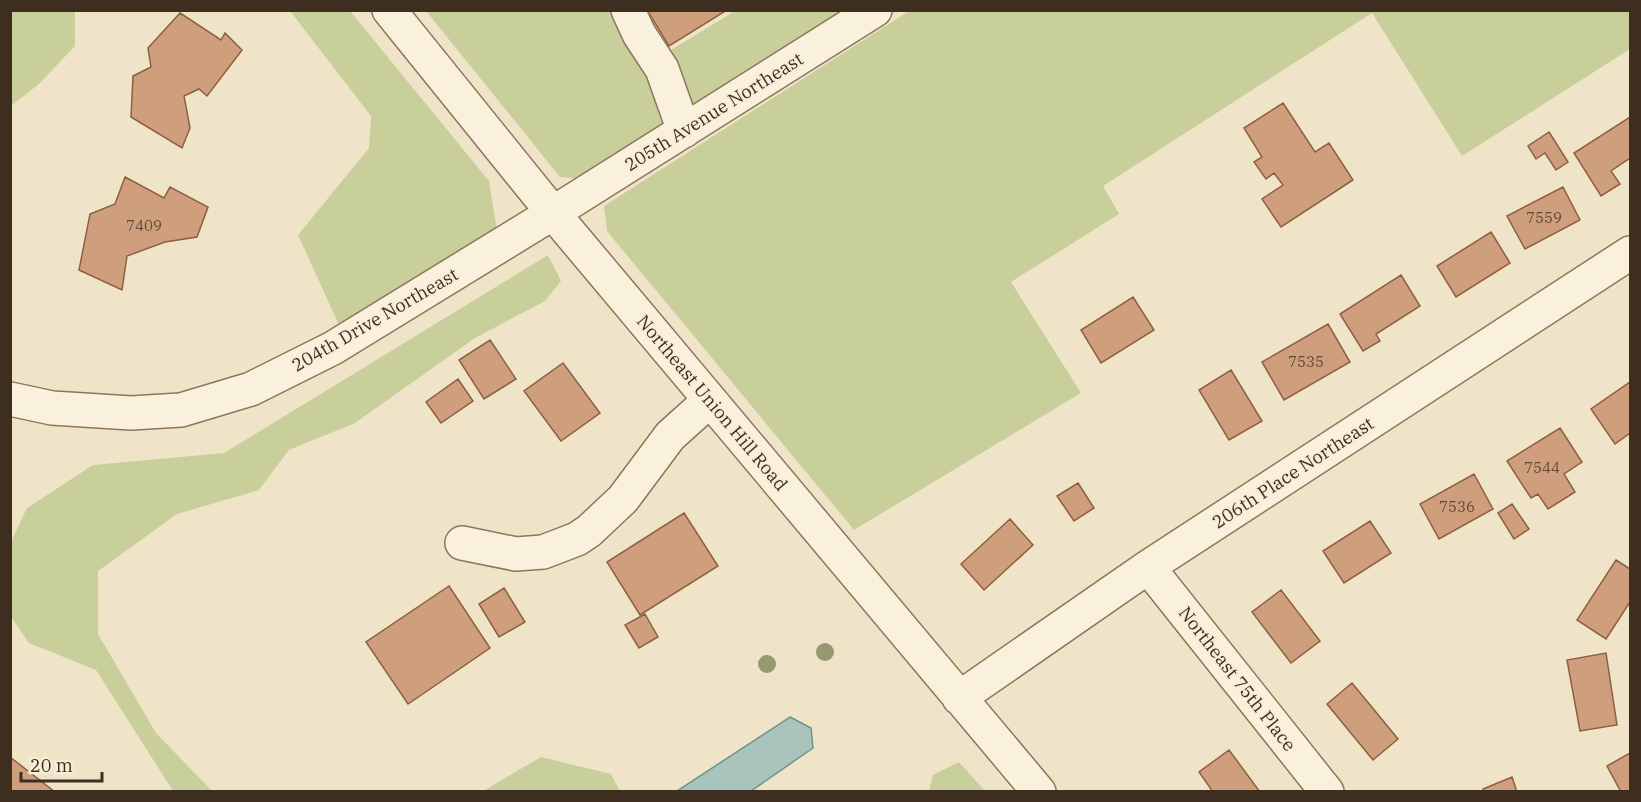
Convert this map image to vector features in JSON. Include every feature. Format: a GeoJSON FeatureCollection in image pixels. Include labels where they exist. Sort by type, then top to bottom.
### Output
{"type":"FeatureCollection","features":[{"type":"Feature","properties":{"kind":"street","name":"Northeast Union Hill Road"},"geometry":{"type":"LineString","coordinates":[[389,10],[553,213],[1039,792]]}},
{"type":"Feature","properties":{"kind":"street"},"geometry":{"type":"LineString","coordinates":[[628,10],[639,34],[662,69],[684,131]]}},
{"type":"Feature","properties":{"kind":"street","name":"205th Avenue Northeast"},"geometry":{"type":"LineString","coordinates":[[553,213],[874,10]]}},
{"type":"Feature","properties":{"kind":"street","name":"204th Drive Northeast"},"geometry":{"type":"LineString","coordinates":[[10,399],[52,408],[132,412],[181,410],[251,389],[326,352],[553,213]]}},
{"type":"Feature","properties":{"kind":"street","name":"206th Place Northeast"},"geometry":{"type":"LineString","coordinates":[[959,698],[1148,567],[1630,253]]}},
{"type":"Feature","properties":{"kind":"street"},"geometry":{"type":"LineString","coordinates":[[462,543],[516,554],[543,552],[577,539],[589,531],[623,499],[670,436],[710,400]]}},
{"type":"Feature","properties":{"kind":"street","name":"Northeast 75th Place"},"geometry":{"type":"LineString","coordinates":[[1148,567],[1327,792]]}},
{"type":"Feature","properties":{"kind":"green space"},"geometry":{"type":"Polygon","coordinates":[[[11,10],[75,11],[75,46],[39,84],[11,106],[11,10]]]}},
{"type":"Feature","properties":{"kind":"green space"},"geometry":{"type":"Polygon","coordinates":[[[290,11],[350,11],[489,181],[497,231],[339,325],[298,235],[369,148],[371,116],[290,11]]]}},
{"type":"Feature","properties":{"kind":"green space"},"geometry":{"type":"Polygon","coordinates":[[[426,11],[619,11],[672,124],[584,179],[560,177],[426,11]]]}},
{"type":"Feature","properties":{"kind":"green space"},"geometry":{"type":"Polygon","coordinates":[[[735,11],[854,11],[687,115],[666,53],[735,11]]]}},
{"type":"Feature","properties":{"kind":"green space"},"geometry":{"type":"Polygon","coordinates":[[[909,11],[1630,11],[1630,49],[1462,156],[1372,13],[1103,186],[1119,214],[1011,282],[1081,393],[854,530],[607,231],[604,206],[909,11]]]}},
{"type":"Feature","properties":{"kind":"green space"},"geometry":{"type":"Polygon","coordinates":[[[548,255],[561,281],[545,301],[475,338],[355,423],[289,450],[259,490],[177,514],[98,571],[98,634],[156,733],[212,791],[173,791],[96,670],[29,643],[11,617],[11,542],[27,508],[93,465],[224,453],[548,255]]]}},
{"type":"Feature","properties":{"kind":"green space"},"geometry":{"type":"Polygon","coordinates":[[[541,757],[611,774],[620,791],[483,791],[541,757]]]}},
{"type":"Feature","properties":{"kind":"green space"},"geometry":{"type":"Polygon","coordinates":[[[959,762],[985,791],[929,791],[933,775],[959,762]]]}},
{"type":"Feature","properties":{"kind":"water"},"geometry":{"type":"Polygon","coordinates":[[[790,717],[811,728],[813,748],[751,791],[677,791],[790,717]]]}},
{"type":"Feature","properties":{"kind":"building"},"geometry":{"type":"Polygon","coordinates":[[[647,10],[727,10],[669,46],[647,10]]]}},
{"type":"Feature","properties":{"kind":"building"},"geometry":{"type":"Polygon","coordinates":[[[180,13],[221,40],[225,33],[242,50],[207,96],[199,89],[184,96],[190,128],[182,148],[131,117],[133,76],[151,67],[148,48],[180,13]]]}},
{"type":"Feature","properties":{"kind":"building"},"geometry":{"type":"Polygon","coordinates":[[[1283,103],[1315,152],[1329,143],[1353,180],[1281,227],[1262,199],[1283,185],[1274,173],[1266,179],[1254,162],[1262,157],[1244,128],[1283,103]]]}},
{"type":"Feature","properties":{"kind":"building"},"geometry":{"type":"Polygon","coordinates":[[[1630,117],[1630,158],[1611,171],[1620,184],[1601,196],[1574,153],[1630,117]]]}},
{"type":"Feature","properties":{"kind":"building"},"geometry":{"type":"Polygon","coordinates":[[[1549,132],[1568,162],[1556,170],[1545,153],[1536,159],[1528,146],[1549,132]]]}},
{"type":"Feature","properties":{"kind":"building"},"geometry":{"type":"Polygon","coordinates":[[[125,177],[164,198],[170,187],[208,207],[197,237],[165,242],[127,256],[122,290],[79,270],[90,214],[115,204],[125,177]]]}},
{"type":"Feature","properties":{"kind":"building"},"geometry":{"type":"Polygon","coordinates":[[[1563,187],[1580,220],[1525,249],[1507,216],[1563,187]]]}},
{"type":"Feature","properties":{"kind":"building"},"geometry":{"type":"Polygon","coordinates":[[[1491,232],[1510,263],[1456,297],[1437,266],[1491,232]]]}},
{"type":"Feature","properties":{"kind":"building"},"geometry":{"type":"Polygon","coordinates":[[[1401,275],[1420,306],[1376,334],[1380,341],[1363,351],[1340,314],[1401,275]]]}},
{"type":"Feature","properties":{"kind":"building"},"geometry":{"type":"Polygon","coordinates":[[[1133,297],[1154,330],[1101,363],[1081,330],[1133,297]]]}},
{"type":"Feature","properties":{"kind":"building"},"geometry":{"type":"Polygon","coordinates":[[[1328,324],[1350,362],[1284,400],[1262,362],[1328,324]]]}},
{"type":"Feature","properties":{"kind":"building"},"geometry":{"type":"Polygon","coordinates":[[[490,340],[516,379],[484,399],[459,360],[490,340]]]}},
{"type":"Feature","properties":{"kind":"building"},"geometry":{"type":"Polygon","coordinates":[[[563,363],[600,413],[561,441],[524,391],[563,363]]]}},
{"type":"Feature","properties":{"kind":"building"},"geometry":{"type":"Polygon","coordinates":[[[1231,370],[1262,421],[1229,440],[1199,390],[1231,370]]]}},
{"type":"Feature","properties":{"kind":"building"},"geometry":{"type":"Polygon","coordinates":[[[458,379],[473,401],[441,423],[426,402],[458,379]]]}},
{"type":"Feature","properties":{"kind":"building"},"geometry":{"type":"Polygon","coordinates":[[[1630,382],[1630,433],[1615,444],[1591,409],[1630,382]]]}},
{"type":"Feature","properties":{"kind":"building"},"geometry":{"type":"Polygon","coordinates":[[[1560,428],[1582,462],[1564,474],[1575,492],[1548,509],[1538,494],[1531,498],[1507,461],[1560,428]]]}},
{"type":"Feature","properties":{"kind":"building"},"geometry":{"type":"Polygon","coordinates":[[[1474,474],[1493,509],[1439,539],[1420,504],[1474,474]]]}},
{"type":"Feature","properties":{"kind":"building"},"geometry":{"type":"Polygon","coordinates":[[[1078,483],[1094,508],[1074,521],[1057,496],[1078,483]]]}},
{"type":"Feature","properties":{"kind":"building"},"geometry":{"type":"Polygon","coordinates":[[[1512,504],[1529,529],[1514,539],[1498,513],[1512,504]]]}},
{"type":"Feature","properties":{"kind":"building"},"geometry":{"type":"Polygon","coordinates":[[[684,513],[718,566],[640,615],[607,562],[684,513]]]}},
{"type":"Feature","properties":{"kind":"building"},"geometry":{"type":"Polygon","coordinates":[[[1010,519],[1033,545],[984,590],[961,564],[1010,519]]]}},
{"type":"Feature","properties":{"kind":"building"},"geometry":{"type":"Polygon","coordinates":[[[1370,521],[1391,553],[1344,583],[1323,551],[1370,521]]]}},
{"type":"Feature","properties":{"kind":"building"},"geometry":{"type":"Polygon","coordinates":[[[1616,560],[1630,569],[1630,602],[1606,639],[1577,620],[1616,560]]]}},
{"type":"Feature","properties":{"kind":"building"},"geometry":{"type":"Polygon","coordinates":[[[449,586],[490,648],[408,704],[366,642],[449,586]]]}},
{"type":"Feature","properties":{"kind":"building"},"geometry":{"type":"Polygon","coordinates":[[[504,588],[525,622],[499,637],[479,604],[504,588]]]}},
{"type":"Feature","properties":{"kind":"building"},"geometry":{"type":"Polygon","coordinates":[[[1281,590],[1320,641],[1291,663],[1252,612],[1281,590]]]}},
{"type":"Feature","properties":{"kind":"building"},"geometry":{"type":"Polygon","coordinates":[[[645,614],[658,637],[639,648],[625,625],[645,614]]]}},
{"type":"Feature","properties":{"kind":"building"},"geometry":{"type":"Polygon","coordinates":[[[1606,653],[1617,725],[1580,731],[1567,660],[1606,653]]]}},
{"type":"Feature","properties":{"kind":"building"},"geometry":{"type":"Polygon","coordinates":[[[1352,683],[1398,739],[1373,760],[1327,704],[1352,683]]]}},
{"type":"Feature","properties":{"kind":"building"},"geometry":{"type":"Polygon","coordinates":[[[1229,750],[1260,792],[1213,792],[1199,772],[1229,750]]]}},
{"type":"Feature","properties":{"kind":"building"},"geometry":{"type":"Polygon","coordinates":[[[1630,753],[1630,792],[1621,792],[1607,766],[1630,753]]]}},
{"type":"Feature","properties":{"kind":"building"},"geometry":{"type":"Polygon","coordinates":[[[10,757],[55,792],[10,792],[10,757]]]}},
{"type":"Feature","properties":{"kind":"building"},"geometry":{"type":"Polygon","coordinates":[[[1512,777],[1517,792],[1484,792],[1483,789],[1512,777]]]}}]}
